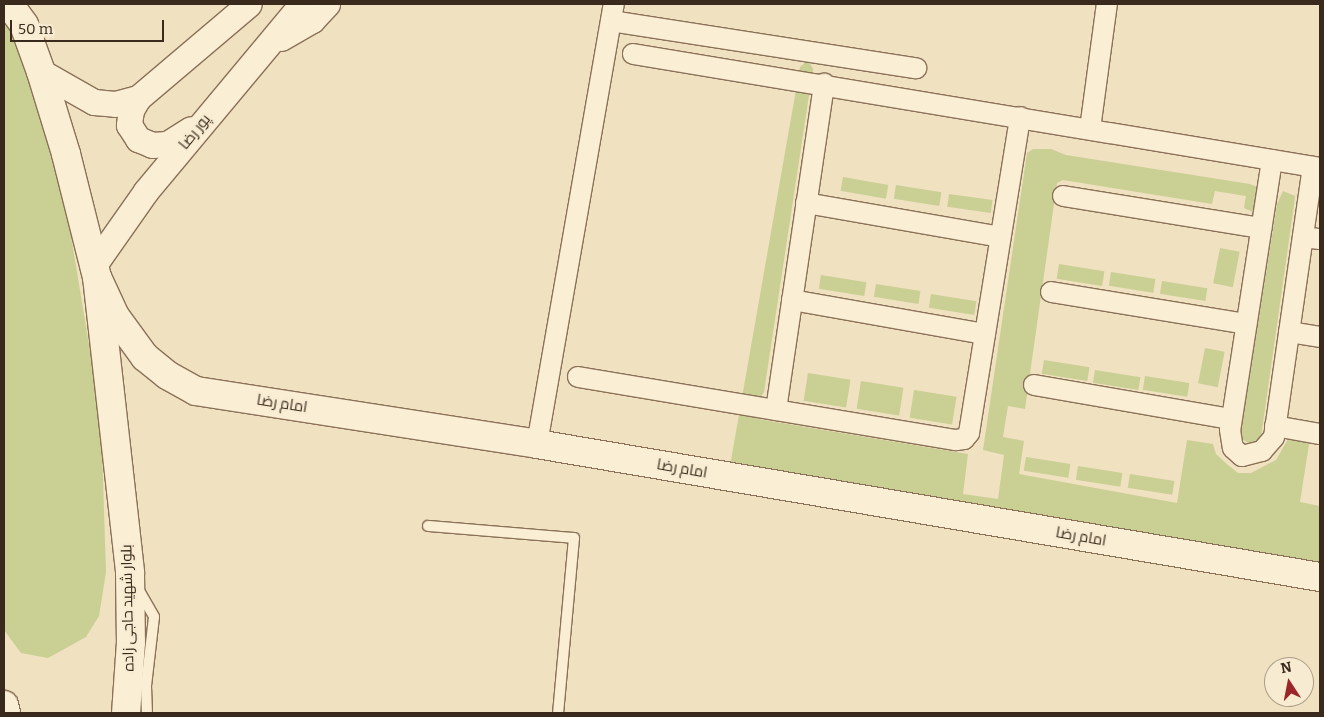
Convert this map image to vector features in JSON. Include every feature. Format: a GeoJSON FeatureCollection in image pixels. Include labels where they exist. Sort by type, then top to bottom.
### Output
{"type":"FeatureCollection","features":[{"type":"Feature","properties":{"kind":"main road"},"geometry":{"type":"LineString","coordinates":[[17,11],[40,72],[66,154],[96,271]]}},
{"type":"Feature","properties":{"kind":"main road","name":"امام رضا"},"geometry":{"type":"LineString","coordinates":[[96,271],[115,316],[145,357],[167,376],[196,391],[537,444],[1320,577]]}},
{"type":"Feature","properties":{"kind":"main road","name":"بلوار شهید حاجی زاده"},"geometry":{"type":"LineString","coordinates":[[96,271],[130,573],[131,642],[126,713]]}},
{"type":"Feature","properties":{"kind":"main road"},"geometry":{"type":"LineString","coordinates":[[4,705],[6,713]]}},
{"type":"Feature","properties":{"kind":"street","name":"پور رضا"},"geometry":{"type":"LineString","coordinates":[[96,271],[146,191],[302,4]]}},
{"type":"Feature","properties":{"kind":"street"},"geometry":{"type":"LineString","coordinates":[[266,47],[312,20],[327,4]]}},
{"type":"Feature","properties":{"kind":"street"},"geometry":{"type":"LineString","coordinates":[[1090,129],[1107,4]]}},
{"type":"Feature","properties":{"kind":"street"},"geometry":{"type":"LineString","coordinates":[[204,121],[167,144],[152,145],[138,139],[129,125],[131,110],[138,98],[241,9]]}},
{"type":"Feature","properties":{"kind":"street"},"geometry":{"type":"LineString","coordinates":[[537,444],[612,12],[916,68]]}},
{"type":"Feature","properties":{"kind":"street"},"geometry":{"type":"LineString","coordinates":[[633,54],[824,84],[1317,167],[1312,238],[1289,332],[1276,426],[1269,446],[1254,455],[1242,456],[1233,448],[1230,439],[1232,419],[1272,160]]}},
{"type":"Feature","properties":{"kind":"street"},"geometry":{"type":"LineString","coordinates":[[40,72],[94,102],[115,104],[138,98]]}},
{"type":"Feature","properties":{"kind":"street"},"geometry":{"type":"LineString","coordinates":[[776,410],[824,84]]}},
{"type":"Feature","properties":{"kind":"street"},"geometry":{"type":"LineString","coordinates":[[578,377],[964,439],[969,433],[1020,117]]}},
{"type":"Feature","properties":{"kind":"street"},"geometry":{"type":"LineString","coordinates":[[1063,196],[1261,228]]}},
{"type":"Feature","properties":{"kind":"street"},"geometry":{"type":"LineString","coordinates":[[806,203],[1000,237]]}},
{"type":"Feature","properties":{"kind":"street"},"geometry":{"type":"LineString","coordinates":[[1050,292],[1246,324]]}},
{"type":"Feature","properties":{"kind":"street"},"geometry":{"type":"LineString","coordinates":[[792,300],[985,334]]}},
{"type":"Feature","properties":{"kind":"street"},"geometry":{"type":"LineString","coordinates":[[1289,332],[1320,337]]}},
{"type":"Feature","properties":{"kind":"street"},"geometry":{"type":"LineString","coordinates":[[1034,385],[1232,419]]}},
{"type":"Feature","properties":{"kind":"street"},"geometry":{"type":"LineString","coordinates":[[1276,426],[1320,434]]}},
{"type":"Feature","properties":{"kind":"lane"},"geometry":{"type":"LineString","coordinates":[[428,526],[574,538],[558,713]]}},
{"type":"Feature","properties":{"kind":"lane"},"geometry":{"type":"LineString","coordinates":[[130,573],[154,617],[146,686],[147,713]]}},
{"type":"Feature","properties":{"kind":"green space"},"geometry":{"type":"Polygon","coordinates":[[[4,20],[9,26],[33,82],[69,224],[101,417],[106,572],[99,616],[86,637],[48,658],[21,653],[4,630],[4,20]]]}},
{"type":"Feature","properties":{"kind":"green space"},"geometry":{"type":"Polygon","coordinates":[[[808,60],[813,69],[764,392],[752,410],[758,419],[968,454],[963,494],[998,499],[1004,455],[983,450],[1027,153],[1033,149],[1051,149],[1066,155],[1250,184],[1259,188],[1260,197],[1253,212],[1244,208],[1246,196],[1215,191],[1212,204],[1063,180],[1057,183],[1025,409],[1008,406],[1003,437],[1024,441],[1019,474],[1177,503],[1187,440],[1213,444],[1216,454],[1238,473],[1251,473],[1276,460],[1291,434],[1310,438],[1300,502],[1320,506],[1320,563],[730,466],[800,67],[808,60]]]}},
{"type":"Feature","properties":{"kind":"green space"},"geometry":{"type":"Polygon","coordinates":[[[843,177],[888,185],[886,199],[841,191],[843,177]]]}},
{"type":"Feature","properties":{"kind":"green space"},"geometry":{"type":"Polygon","coordinates":[[[896,185],[941,192],[939,206],[894,199],[896,185]]]}},
{"type":"Feature","properties":{"kind":"green space"},"geometry":{"type":"Polygon","coordinates":[[[1283,191],[1295,196],[1294,205],[1261,437],[1252,445],[1240,438],[1277,204],[1283,191]]]}},
{"type":"Feature","properties":{"kind":"green space"},"geometry":{"type":"Polygon","coordinates":[[[949,194],[993,200],[991,213],[947,207],[949,194]]]}},
{"type":"Feature","properties":{"kind":"green space"},"geometry":{"type":"Polygon","coordinates":[[[1220,248],[1240,252],[1233,287],[1213,283],[1220,248]]]}},
{"type":"Feature","properties":{"kind":"green space"},"geometry":{"type":"Polygon","coordinates":[[[1059,264],[1104,271],[1102,286],[1057,279],[1059,264]]]}},
{"type":"Feature","properties":{"kind":"green space"},"geometry":{"type":"Polygon","coordinates":[[[1111,272],[1155,279],[1153,293],[1109,286],[1111,272]]]}},
{"type":"Feature","properties":{"kind":"green space"},"geometry":{"type":"Polygon","coordinates":[[[821,275],[866,282],[864,296],[819,289],[821,275]]]}},
{"type":"Feature","properties":{"kind":"green space"},"geometry":{"type":"Polygon","coordinates":[[[1162,281],[1207,288],[1205,301],[1160,294],[1162,281]]]}},
{"type":"Feature","properties":{"kind":"green space"},"geometry":{"type":"Polygon","coordinates":[[[876,284],[920,291],[918,304],[874,297],[876,284]]]}},
{"type":"Feature","properties":{"kind":"green space"},"geometry":{"type":"Polygon","coordinates":[[[931,294],[976,301],[974,315],[929,308],[931,294]]]}},
{"type":"Feature","properties":{"kind":"green space"},"geometry":{"type":"Polygon","coordinates":[[[1205,348],[1225,352],[1218,387],[1198,383],[1205,348]]]}},
{"type":"Feature","properties":{"kind":"green space"},"geometry":{"type":"Polygon","coordinates":[[[1044,360],[1089,367],[1087,381],[1042,374],[1044,360]]]}},
{"type":"Feature","properties":{"kind":"green space"},"geometry":{"type":"Polygon","coordinates":[[[1095,370],[1140,377],[1138,390],[1093,383],[1095,370]]]}},
{"type":"Feature","properties":{"kind":"green space"},"geometry":{"type":"Polygon","coordinates":[[[808,373],[850,380],[846,407],[804,401],[808,373]]]}},
{"type":"Feature","properties":{"kind":"green space"},"geometry":{"type":"Polygon","coordinates":[[[1145,376],[1189,383],[1187,397],[1143,390],[1145,376]]]}},
{"type":"Feature","properties":{"kind":"green space"},"geometry":{"type":"Polygon","coordinates":[[[861,381],[903,388],[899,415],[857,409],[861,381]]]}},
{"type":"Feature","properties":{"kind":"green space"},"geometry":{"type":"Polygon","coordinates":[[[914,390],[956,397],[952,424],[910,418],[914,390]]]}},
{"type":"Feature","properties":{"kind":"green space"},"geometry":{"type":"Polygon","coordinates":[[[1026,457],[1070,464],[1068,478],[1024,471],[1026,457]]]}},
{"type":"Feature","properties":{"kind":"green space"},"geometry":{"type":"Polygon","coordinates":[[[1078,466],[1122,473],[1120,487],[1076,480],[1078,466]]]}},
{"type":"Feature","properties":{"kind":"green space"},"geometry":{"type":"Polygon","coordinates":[[[1130,474],[1174,481],[1172,495],[1128,488],[1130,474]]]}}]}
